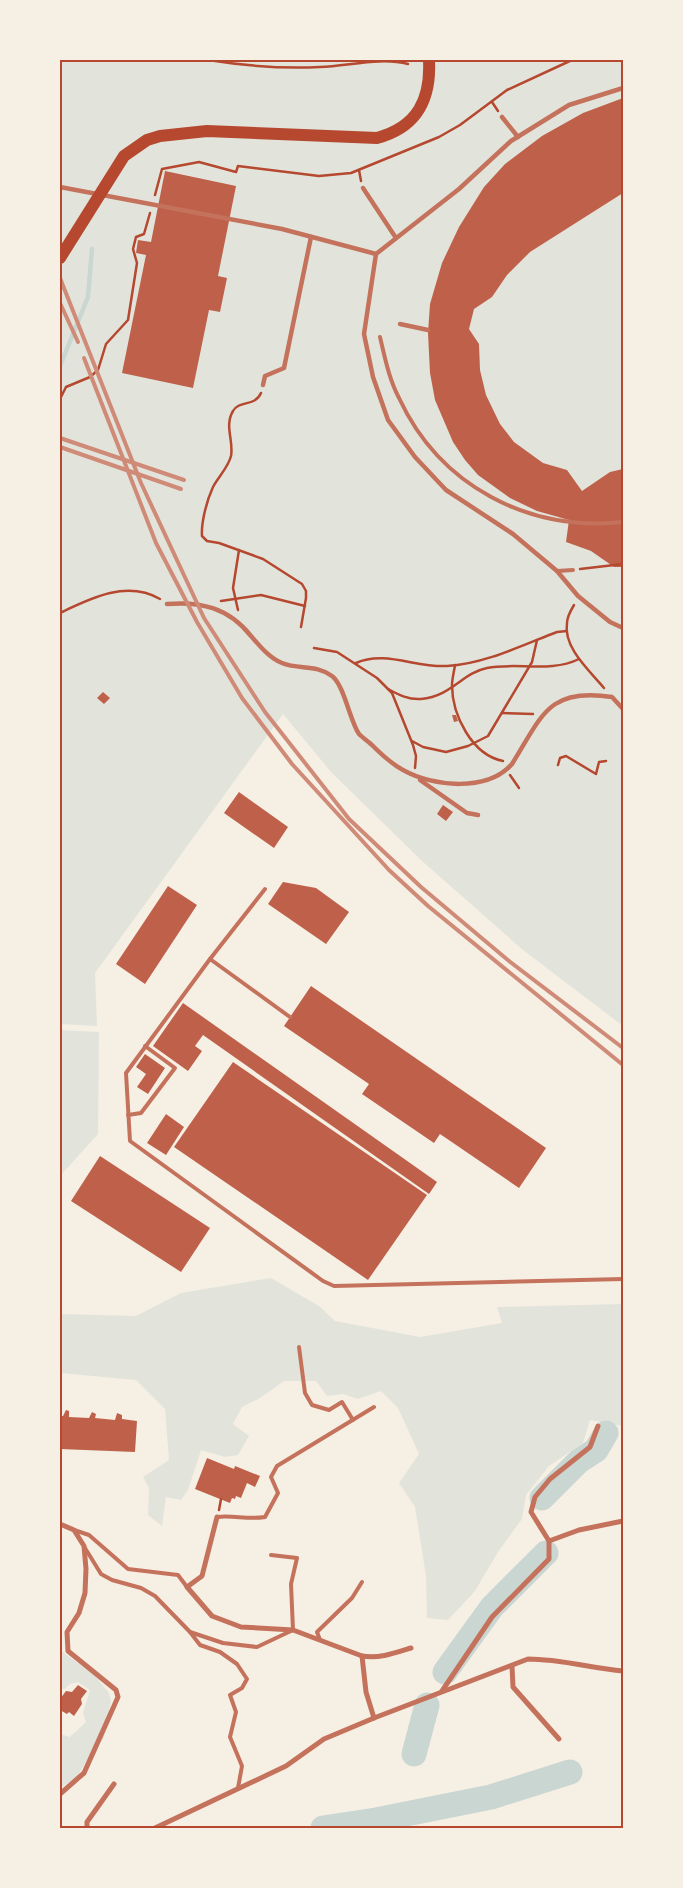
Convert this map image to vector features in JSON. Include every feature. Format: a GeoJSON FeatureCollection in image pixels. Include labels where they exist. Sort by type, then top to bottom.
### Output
{"type":"FeatureCollection","features":[{"type":"Feature","properties":{"kind":"main road"},"geometry":{"type":"LineString","coordinates":[[60,258],[124,156],[147,140],[160,136],[207,131],[377,138],[407,123],[423,105],[429,85],[429,60]]}},
{"type":"Feature","properties":{"kind":"street"},"geometry":{"type":"LineString","coordinates":[[623,88],[569,105],[518,137],[459,189],[376,254],[364,334],[373,377],[388,420],[415,457],[446,490],[513,534],[557,571],[578,596],[610,622],[623,628]]}},
{"type":"Feature","properties":{"kind":"street"},"geometry":{"type":"LineString","coordinates":[[502,117],[518,137]]}},
{"type":"Feature","properties":{"kind":"street"},"geometry":{"type":"LineString","coordinates":[[60,187],[282,229],[376,254]]}},
{"type":"Feature","properties":{"kind":"street"},"geometry":{"type":"LineString","coordinates":[[363,188],[396,238]]}},
{"type":"Feature","properties":{"kind":"street"},"geometry":{"type":"LineString","coordinates":[[263,385],[264,376],[284,368],[311,237]]}},
{"type":"Feature","properties":{"kind":"street"},"geometry":{"type":"LineString","coordinates":[[400,324],[428,330]]}},
{"type":"Feature","properties":{"kind":"street"},"geometry":{"type":"LineString","coordinates":[[167,604],[206,605],[226,612],[238,622],[263,650],[281,663],[319,667],[334,677],[359,734],[395,764],[424,779],[468,784],[492,779],[507,770],[514,762],[544,714],[554,704],[569,696],[593,694],[612,697],[623,710]]}},
{"type":"Feature","properties":{"kind":"street"},"geometry":{"type":"LineString","coordinates":[[413,774],[457,807],[467,813],[478,815]]}},
{"type":"Feature","properties":{"kind":"street"},"geometry":{"type":"LineString","coordinates":[[442,1691],[492,1617],[549,1558],[549,1541],[531,1512],[534,1497],[550,1479],[590,1447],[598,1426]]}},
{"type":"Feature","properties":{"kind":"street"},"geometry":{"type":"LineString","coordinates":[[217,1517],[202,1576],[187,1587],[212,1616],[241,1627],[293,1630],[362,1656],[390,1654],[411,1648]]}},
{"type":"Feature","properties":{"kind":"street"},"geometry":{"type":"LineString","coordinates":[[549,1541],[579,1530],[623,1522]]}},
{"type":"Feature","properties":{"kind":"street"},"geometry":{"type":"LineString","coordinates":[[60,1524],[74,1530],[84,1546],[86,1569],[85,1593],[79,1613],[67,1632],[68,1651],[116,1690],[118,1698],[84,1773],[60,1794]]}},
{"type":"Feature","properties":{"kind":"street"},"geometry":{"type":"LineString","coordinates":[[60,1631],[67,1632]]}},
{"type":"Feature","properties":{"kind":"street"},"geometry":{"type":"LineString","coordinates":[[362,1656],[366,1692],[374,1718]]}},
{"type":"Feature","properties":{"kind":"street"},"geometry":{"type":"LineString","coordinates":[[155,1828],[286,1766],[324,1739],[442,1691],[528,1659],[552,1659],[592,1668],[623,1670]]}},
{"type":"Feature","properties":{"kind":"street"},"geometry":{"type":"LineString","coordinates":[[512,1666],[513,1687],[559,1739]]}},
{"type":"Feature","properties":{"kind":"street"},"geometry":{"type":"LineString","coordinates":[[87,1828],[87,1822],[114,1784]]}},
{"type":"Feature","properties":{"kind":"lane"},"geometry":{"type":"LineString","coordinates":[[380,337],[389,373],[405,411],[429,447],[456,473],[500,502],[534,516],[581,525],[623,522]]}},
{"type":"Feature","properties":{"kind":"lane"},"geometry":{"type":"LineString","coordinates":[[557,571],[573,570]]}},
{"type":"Feature","properties":{"kind":"lane"},"geometry":{"type":"LineString","coordinates":[[265,889],[126,1072],[130,1141],[334,1286],[623,1278]]}},
{"type":"Feature","properties":{"kind":"lane"},"geometry":{"type":"LineString","coordinates":[[210,959],[290,1017]]}},
{"type":"Feature","properties":{"kind":"lane"},"geometry":{"type":"LineString","coordinates":[[128,1115],[141,1113],[175,1068],[145,1046]]}},
{"type":"Feature","properties":{"kind":"lane"},"geometry":{"type":"LineString","coordinates":[[299,1347],[305,1393],[312,1405],[329,1410],[342,1402],[353,1420]]}},
{"type":"Feature","properties":{"kind":"lane"},"geometry":{"type":"LineString","coordinates":[[217,1517],[229,1516],[249,1520],[265,1517],[278,1492],[270,1477],[277,1466],[374,1407]]}},
{"type":"Feature","properties":{"kind":"lane"},"geometry":{"type":"LineString","coordinates":[[74,1530],[89,1535],[128,1569],[178,1575],[187,1587]]}},
{"type":"Feature","properties":{"kind":"lane"},"geometry":{"type":"LineString","coordinates":[[84,1546],[101,1574],[112,1580],[141,1588],[155,1596],[200,1645],[220,1652],[237,1664],[247,1679],[242,1688],[230,1695],[236,1712],[230,1737],[242,1766],[238,1788]]}},
{"type":"Feature","properties":{"kind":"lane"},"geometry":{"type":"LineString","coordinates":[[190,1632],[223,1643],[257,1647],[293,1630],[291,1584],[297,1558],[271,1555]]}},
{"type":"Feature","properties":{"kind":"lane"},"geometry":{"type":"LineString","coordinates":[[320,1640],[316,1632],[352,1598],[362,1582]]}},
{"type":"Feature","properties":{"kind":"path"},"geometry":{"type":"LineString","coordinates":[[208,60],[276,68],[346,65],[393,60],[408,64]]}},
{"type":"Feature","properties":{"kind":"path"},"geometry":{"type":"LineString","coordinates":[[154,197],[162,170],[199,162],[236,172],[238,166],[318,176],[351,173],[439,137],[460,125],[507,90],[572,60]]}},
{"type":"Feature","properties":{"kind":"path"},"geometry":{"type":"LineString","coordinates":[[60,399],[66,387],[90,377],[98,370],[106,344],[128,320],[137,263],[133,249],[136,237],[144,234],[152,207]]}},
{"type":"Feature","properties":{"kind":"path"},"geometry":{"type":"LineString","coordinates":[[263,385],[260,396],[255,402],[235,407],[232,412],[228,424],[231,455],[213,488],[202,529],[202,536],[207,541],[263,559],[302,584],[306,591],[302,626]]}},
{"type":"Feature","properties":{"kind":"path"},"geometry":{"type":"LineString","coordinates":[[60,533],[60,554]]}},
{"type":"Feature","properties":{"kind":"path"},"geometry":{"type":"LineString","coordinates":[[238,622],[234,588],[239,550]]}},
{"type":"Feature","properties":{"kind":"path"},"geometry":{"type":"LineString","coordinates":[[573,570],[623,564]]}},
{"type":"Feature","properties":{"kind":"path"},"geometry":{"type":"LineString","coordinates":[[60,613],[88,600],[120,590],[149,593],[167,604]]}},
{"type":"Feature","properties":{"kind":"path"},"geometry":{"type":"LineString","coordinates":[[206,605],[236,598],[262,595],[305,606]]}},
{"type":"Feature","properties":{"kind":"path"},"geometry":{"type":"LineString","coordinates":[[578,596],[566,623],[567,631],[578,659],[612,697]]}},
{"type":"Feature","properties":{"kind":"path"},"geometry":{"type":"LineString","coordinates":[[356,663],[367,658],[386,658],[425,666],[455,665],[567,631]]}},
{"type":"Feature","properties":{"kind":"path"},"geometry":{"type":"LineString","coordinates":[[412,741],[423,747],[446,752],[474,744],[488,736],[530,666],[536,640]]}},
{"type":"Feature","properties":{"kind":"path"},"geometry":{"type":"LineString","coordinates":[[314,648],[337,652],[356,663],[388,690],[408,699],[431,698],[452,690],[476,672],[486,668],[572,662],[578,659]]}},
{"type":"Feature","properties":{"kind":"path"},"geometry":{"type":"LineString","coordinates":[[455,665],[452,690],[461,719],[474,744],[494,758],[514,762]]}},
{"type":"Feature","properties":{"kind":"path"},"geometry":{"type":"LineString","coordinates":[[388,690],[400,711],[412,741],[416,756],[413,774]]}},
{"type":"Feature","properties":{"kind":"path"},"geometry":{"type":"LineString","coordinates":[[502,713],[513,715],[544,714]]}},
{"type":"Feature","properties":{"kind":"path"},"geometry":{"type":"LineString","coordinates":[[558,764],[560,758],[566,756],[596,774],[599,762],[606,761]]}},
{"type":"Feature","properties":{"kind":"path"},"geometry":{"type":"LineString","coordinates":[[507,770],[519,788]]}},
{"type":"Feature","properties":{"kind":"shaded area"},"geometry":{"type":"Polygon","coordinates":[[[60,60],[623,60],[623,1026],[523,950],[422,861],[332,773],[283,714],[95,973],[97,1026],[60,1024],[60,60]]]}},
{"type":"Feature","properties":{"kind":"shaded area"},"geometry":{"type":"Polygon","coordinates":[[[60,1030],[99,1032],[98,1134],[60,1176],[60,1030]]]}},
{"type":"Feature","properties":{"kind":"shaded area"},"geometry":{"type":"Polygon","coordinates":[[[271,1278],[319,1306],[335,1321],[420,1337],[502,1323],[497,1307],[623,1304],[623,1426],[590,1420],[583,1443],[549,1466],[526,1495],[522,1519],[498,1552],[475,1591],[448,1620],[427,1618],[426,1576],[415,1507],[399,1483],[419,1454],[398,1408],[381,1391],[358,1399],[343,1394],[327,1396],[316,1381],[284,1381],[260,1398],[242,1407],[233,1424],[249,1436],[238,1455],[225,1457],[201,1450],[188,1490],[181,1500],[166,1497],[162,1526],[148,1515],[149,1488],[143,1477],[169,1460],[165,1409],[136,1380],[60,1373],[60,1314],[136,1316],[181,1293],[271,1278]]]}},
{"type":"Feature","properties":{"kind":"shaded area"},"geometry":{"type":"Polygon","coordinates":[[[60,1650],[94,1675],[109,1693],[111,1701],[104,1738],[76,1778],[60,1788],[60,1734],[70,1737],[86,1722],[83,1713],[90,1690],[78,1682],[70,1684],[65,1689],[60,1688],[60,1650]]]}},
{"type":"Feature","properties":{"kind":"building"},"geometry":{"type":"Polygon","coordinates":[[[623,98],[623,193],[530,252],[507,275],[492,297],[474,309],[469,329],[479,344],[480,370],[486,395],[500,424],[514,442],[543,463],[567,470],[582,491],[610,472],[623,469],[623,567],[614,567],[591,551],[566,542],[569,520],[537,511],[510,498],[478,475],[465,460],[453,442],[435,400],[430,373],[428,333],[430,304],[442,263],[459,227],[484,187],[505,164],[542,136],[583,113],[623,98]]]}},
{"type":"Feature","properties":{"kind":"building"},"geometry":{"type":"Polygon","coordinates":[[[165,171],[236,186],[218,276],[227,278],[220,312],[209,310],[193,388],[122,373],[146,255],[136,253],[138,240],[151,242],[165,171]]]}},
{"type":"Feature","properties":{"kind":"building"},"geometry":{"type":"Polygon","coordinates":[[[103,692],[110,698],[104,704],[97,698],[103,692]]]}},
{"type":"Feature","properties":{"kind":"building"},"geometry":{"type":"Polygon","coordinates":[[[452,715],[456,715],[458,721],[454,722],[452,715]]]}},
{"type":"Feature","properties":{"kind":"building"},"geometry":{"type":"Polygon","coordinates":[[[239,792],[288,827],[274,848],[224,813],[239,792]]]}},
{"type":"Feature","properties":{"kind":"building"},"geometry":{"type":"Polygon","coordinates":[[[443,805],[453,812],[446,821],[437,814],[443,805]]]}},
{"type":"Feature","properties":{"kind":"building"},"geometry":{"type":"Polygon","coordinates":[[[283,882],[316,888],[349,912],[326,944],[268,904],[283,882]]]}},
{"type":"Feature","properties":{"kind":"building"},"geometry":{"type":"Polygon","coordinates":[[[168,886],[197,905],[145,984],[116,964],[168,886]]]}},
{"type":"Feature","properties":{"kind":"building"},"geometry":{"type":"Polygon","coordinates":[[[311,986],[546,1148],[519,1188],[440,1134],[434,1143],[362,1094],[369,1084],[284,1026],[311,986]]]}},
{"type":"Feature","properties":{"kind":"building"},"geometry":{"type":"Polygon","coordinates":[[[183,1003],[437,1182],[429,1194],[203,1035],[195,1046],[202,1051],[188,1071],[153,1046],[183,1003]]]}},
{"type":"Feature","properties":{"kind":"building"},"geometry":{"type":"Polygon","coordinates":[[[145,1054],[165,1068],[148,1094],[137,1087],[146,1074],[136,1067],[145,1054]]]}},
{"type":"Feature","properties":{"kind":"building"},"geometry":{"type":"Polygon","coordinates":[[[233,1062],[427,1195],[368,1280],[174,1147],[233,1062]]]}},
{"type":"Feature","properties":{"kind":"building"},"geometry":{"type":"Polygon","coordinates":[[[166,1114],[184,1127],[166,1155],[147,1143],[166,1114]]]}},
{"type":"Feature","properties":{"kind":"building"},"geometry":{"type":"Polygon","coordinates":[[[100,1156],[210,1228],[181,1272],[71,1201],[100,1156]]]}},
{"type":"Feature","properties":{"kind":"building"},"geometry":{"type":"Polygon","coordinates":[[[66,1410],[69,1411],[69,1417],[89,1418],[92,1412],[96,1414],[95,1418],[115,1420],[117,1413],[122,1415],[122,1419],[137,1421],[135,1452],[60,1449],[60,1416],[63,1416],[66,1410]]]}},
{"type":"Feature","properties":{"kind":"building"},"geometry":{"type":"Polygon","coordinates":[[[207,1458],[234,1469],[235,1466],[260,1476],[255,1487],[247,1483],[241,1498],[236,1496],[235,1499],[232,1498],[230,1503],[195,1489],[207,1458]]]}},
{"type":"Feature","properties":{"kind":"building"},"geometry":{"type":"Polygon","coordinates":[[[78,1685],[87,1691],[81,1699],[82,1704],[74,1716],[69,1712],[67,1714],[60,1710],[62,1707],[60,1699],[66,1691],[72,1692],[78,1685]]]}},
{"type":"Feature","properties":{"kind":"waterway"},"geometry":{"type":"LineString","coordinates":[[60,366],[88,297],[92,249]]}},
{"type":"Feature","properties":{"kind":"waterway"},"geometry":{"type":"LineString","coordinates":[[542,1498],[579,1461],[596,1450],[606,1433]]}},
{"type":"Feature","properties":{"kind":"waterway"},"geometry":{"type":"LineString","coordinates":[[445,1672],[492,1607],[546,1553]]}},
{"type":"Feature","properties":{"kind":"waterway"},"geometry":{"type":"LineString","coordinates":[[414,1754],[427,1705]]}},
{"type":"Feature","properties":{"kind":"waterway"},"geometry":{"type":"LineString","coordinates":[[323,1828],[376,1820],[491,1797],[570,1772]]}},
{"type":"Feature","properties":{"kind":"railway"},"geometry":{"type":"LineString","coordinates":[[60,278],[141,483],[204,618],[265,712],[349,819],[421,887],[509,961],[623,1048]]}},
{"type":"Feature","properties":{"kind":"railway"},"geometry":{"type":"LineString","coordinates":[[60,303],[78,342]]}},
{"type":"Feature","properties":{"kind":"railway"},"geometry":{"type":"LineString","coordinates":[[84,358],[156,543],[197,622],[242,698],[292,764],[389,870],[428,906],[623,1065]]}},
{"type":"Feature","properties":{"kind":"railway"},"geometry":{"type":"LineString","coordinates":[[60,438],[184,480]]}},
{"type":"Feature","properties":{"kind":"railway"},"geometry":{"type":"LineString","coordinates":[[60,447],[181,489]]}}]}
